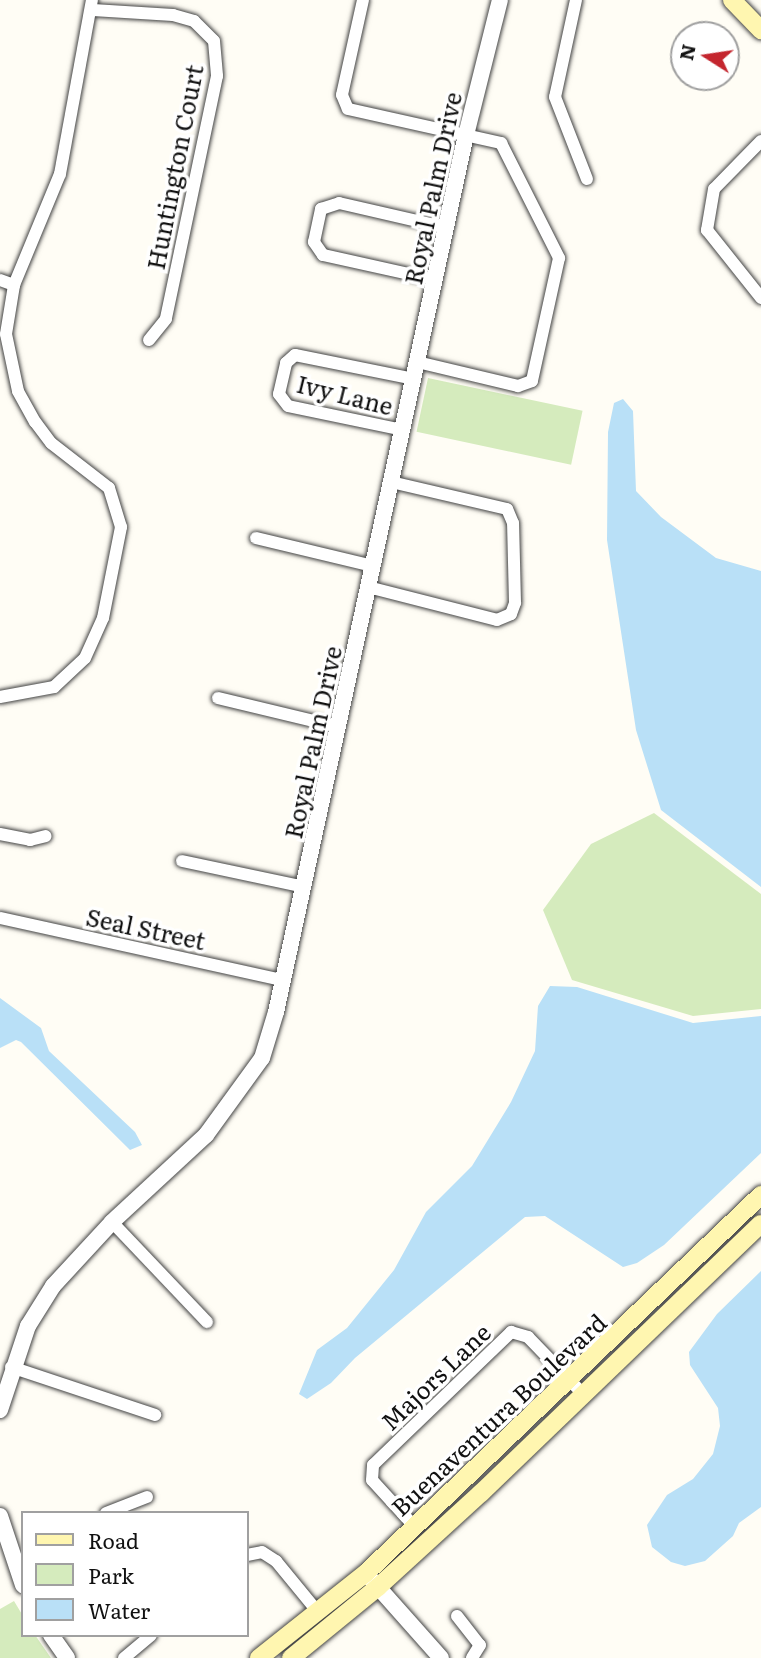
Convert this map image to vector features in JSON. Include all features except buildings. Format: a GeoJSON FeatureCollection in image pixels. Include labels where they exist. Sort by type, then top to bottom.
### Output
{"type":"FeatureCollection","features":[{"type":"Feature","properties":{"kind":"main road"},"geometry":{"type":"LineString","coordinates":[[732,0],[761,30]]}},
{"type":"Feature","properties":{"kind":"main road","name":"Buenaventura Boulevard"},"geometry":{"type":"LineString","coordinates":[[259,1658],[317,1611],[372,1580],[414,1526],[571,1380],[761,1195]]}},
{"type":"Feature","properties":{"kind":"main road","name":"Buenaventura Boulevard"},"geometry":{"type":"LineString","coordinates":[[290,1658],[372,1580],[584,1395],[761,1224]]}},
{"type":"Feature","properties":{"kind":"street"},"geometry":{"type":"LineString","coordinates":[[363,0],[342,95],[348,109],[501,143],[559,258],[532,381],[518,386],[417,362]]}},
{"type":"Feature","properties":{"kind":"street","name":"Royal Palm Drive"},"geometry":{"type":"LineString","coordinates":[[0,1410],[11,1367],[28,1326],[53,1286],[112,1222],[206,1135],[239,1094],[262,1058],[304,887],[466,135],[500,0]]}},
{"type":"Feature","properties":{"kind":"street"},"geometry":{"type":"LineString","coordinates":[[576,0],[555,97],[587,179]]}},
{"type":"Feature","properties":{"kind":"street"},"geometry":{"type":"LineString","coordinates":[[0,697],[54,688],[85,658],[103,618],[121,527],[109,488],[51,443],[18,391],[6,334],[14,285],[60,174],[93,5]]}},
{"type":"Feature","properties":{"kind":"street","name":"Huntington Court"},"geometry":{"type":"LineString","coordinates":[[93,5],[173,15],[194,21],[214,41],[217,76],[166,319],[149,340]]}},
{"type":"Feature","properties":{"kind":"street"},"geometry":{"type":"LineString","coordinates":[[761,141],[714,189],[707,230],[761,298]]}},
{"type":"Feature","properties":{"kind":"street"},"geometry":{"type":"LineString","coordinates":[[436,280],[323,255],[314,242],[321,209],[339,203],[447,228]]}},
{"type":"Feature","properties":{"kind":"street"},"geometry":{"type":"LineString","coordinates":[[0,280],[14,285]]}},
{"type":"Feature","properties":{"kind":"street","name":"Ivy Lane"},"geometry":{"type":"LineString","coordinates":[[403,430],[288,406],[279,394],[286,363],[295,355],[414,379]]}},
{"type":"Feature","properties":{"kind":"street"},"geometry":{"type":"LineString","coordinates":[[368,587],[497,620],[511,614],[515,603],[513,523],[507,509],[391,482]]}},
{"type":"Feature","properties":{"kind":"street"},"geometry":{"type":"LineString","coordinates":[[256,538],[373,566]]}},
{"type":"Feature","properties":{"kind":"street"},"geometry":{"type":"LineString","coordinates":[[218,698],[339,727]]}},
{"type":"Feature","properties":{"kind":"street"},"geometry":{"type":"LineString","coordinates":[[0,834],[30,841],[46,836]]}},
{"type":"Feature","properties":{"kind":"street"},"geometry":{"type":"LineString","coordinates":[[182,862],[304,887]]}},
{"type":"Feature","properties":{"kind":"street","name":"Seal Street"},"geometry":{"type":"LineString","coordinates":[[0,918],[283,980]]}},
{"type":"Feature","properties":{"kind":"street"},"geometry":{"type":"LineString","coordinates":[[112,1222],[207,1322]]}},
{"type":"Feature","properties":{"kind":"street","name":"Majors Lane"},"geometry":{"type":"LineString","coordinates":[[414,1526],[372,1480],[373,1465],[510,1332],[528,1337],[584,1395]]}},
{"type":"Feature","properties":{"kind":"street"},"geometry":{"type":"LineString","coordinates":[[589,1362],[603,1377]]}},
{"type":"Feature","properties":{"kind":"street"},"geometry":{"type":"LineString","coordinates":[[11,1367],[155,1415]]}},
{"type":"Feature","properties":{"kind":"street"},"geometry":{"type":"LineString","coordinates":[[111,1511],[147,1497]]}},
{"type":"Feature","properties":{"kind":"street"},"geometry":{"type":"LineString","coordinates":[[0,1516],[15,1548],[21,1576]]}},
{"type":"Feature","properties":{"kind":"street"},"geometry":{"type":"LineString","coordinates":[[248,1555],[262,1552],[276,1561],[317,1611]]}},
{"type":"Feature","properties":{"kind":"street"},"geometry":{"type":"LineString","coordinates":[[372,1580],[441,1658]]}},
{"type":"Feature","properties":{"kind":"street"},"geometry":{"type":"LineString","coordinates":[[457,1616],[480,1645],[472,1658]]}},
{"type":"Feature","properties":{"kind":"street"},"geometry":{"type":"LineString","coordinates":[[52,1637],[67,1658]]}},
{"type":"Feature","properties":{"kind":"street"},"geometry":{"type":"LineString","coordinates":[[124,1658],[149,1637]]}},
{"type":"Feature","properties":{"kind":"green space"},"geometry":{"type":"Polygon","coordinates":[[[428,378],[583,411],[571,465],[417,432],[428,378]]]}},
{"type":"Feature","properties":{"kind":"green space"},"geometry":{"type":"Polygon","coordinates":[[[654,813],[761,894],[761,1009],[693,1016],[572,980],[543,910],[591,844],[654,813]]]}},
{"type":"Feature","properties":{"kind":"green space"},"geometry":{"type":"Polygon","coordinates":[[[14,1601],[21,1613],[21,1637],[36,1637],[51,1658],[0,1658],[0,1609],[14,1601]]]}},
{"type":"Feature","properties":{"kind":"water"},"geometry":{"type":"Polygon","coordinates":[[[623,399],[633,411],[636,491],[661,517],[716,558],[761,571],[761,887],[661,810],[636,730],[607,540],[608,432],[614,403],[623,399]]]}},
{"type":"Feature","properties":{"kind":"water"},"geometry":{"type":"Polygon","coordinates":[[[550,986],[577,987],[693,1023],[761,1016],[761,1153],[664,1245],[637,1263],[623,1267],[545,1216],[525,1217],[355,1358],[331,1383],[307,1399],[299,1394],[317,1350],[347,1328],[394,1270],[426,1212],[472,1166],[511,1102],[535,1051],[538,1006],[550,986]]]}},
{"type":"Feature","properties":{"kind":"water"},"geometry":{"type":"Polygon","coordinates":[[[0,998],[41,1028],[49,1051],[135,1132],[142,1145],[130,1150],[21,1042],[16,1040],[0,1048],[0,998]]]}},
{"type":"Feature","properties":{"kind":"water"},"geometry":{"type":"Polygon","coordinates":[[[761,1271],[761,1507],[739,1523],[733,1536],[705,1561],[685,1566],[671,1562],[652,1547],[647,1525],[667,1495],[693,1479],[713,1454],[720,1426],[718,1408],[690,1365],[689,1352],[717,1314],[761,1271]]]}}]}
